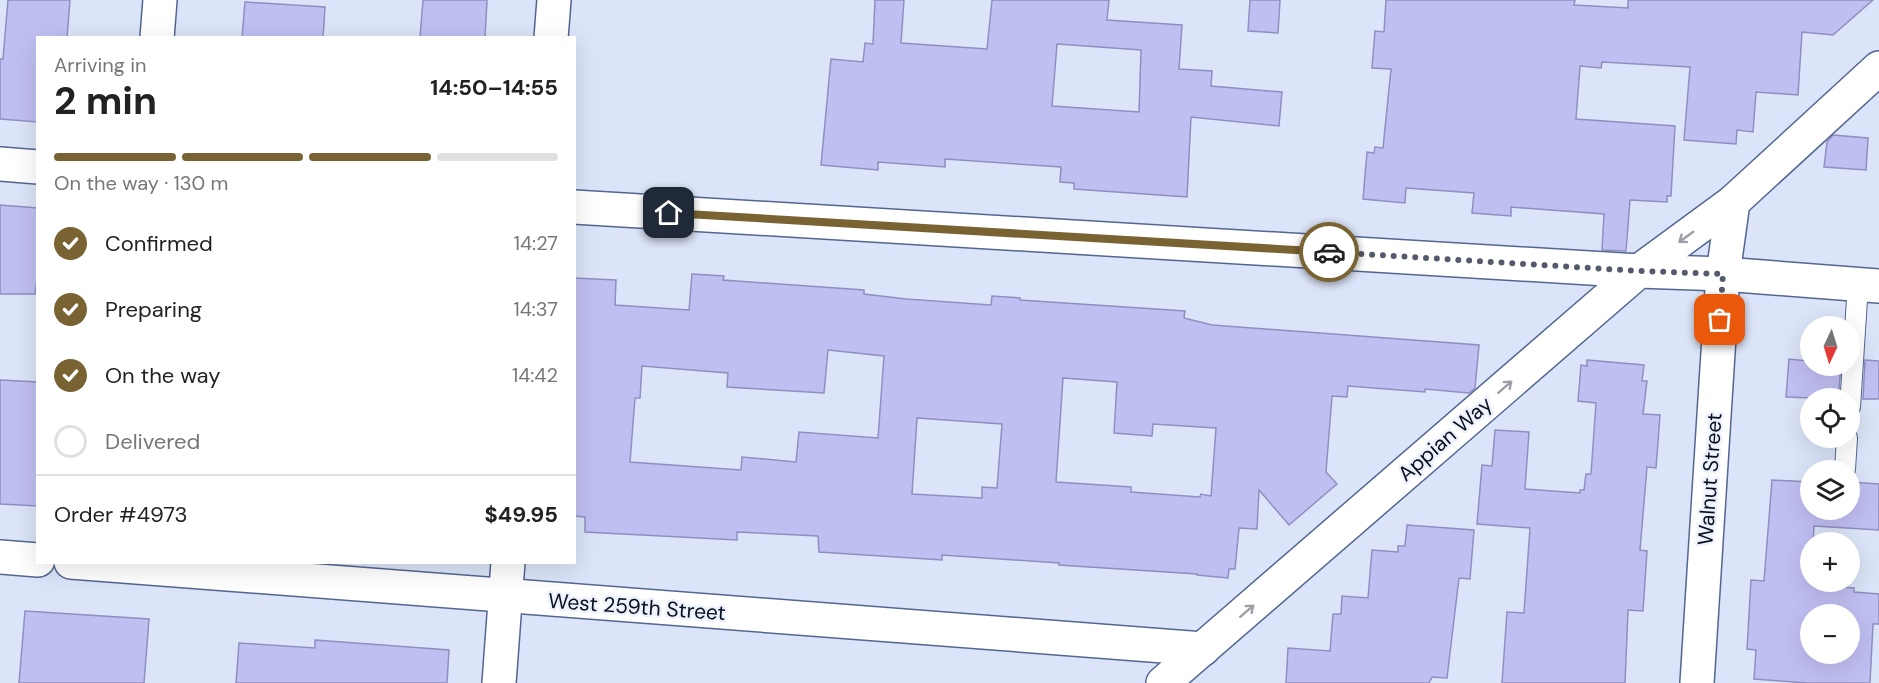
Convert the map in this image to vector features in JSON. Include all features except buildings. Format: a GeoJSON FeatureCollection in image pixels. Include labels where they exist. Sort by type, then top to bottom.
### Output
{"type":"FeatureCollection","features":[{"type":"Feature","properties":{"kind":"street"},"geometry":{"type":"LineString","coordinates":[[157,36],[160,0]]}},
{"type":"Feature","properties":{"kind":"street"},"geometry":{"type":"LineString","coordinates":[[550,36],[554,0]]}},
{"type":"Feature","properties":{"kind":"street","name":"Appian Way"},"geometry":{"type":"LineString","coordinates":[[1163,683],[1639,271],[1733,202],[1879,68]]}},
{"type":"Feature","properties":{"kind":"street"},"geometry":{"type":"LineString","coordinates":[[0,164],[36,167]]}},
{"type":"Feature","properties":{"kind":"street"},"geometry":{"type":"LineString","coordinates":[[1723,274],[1733,202]]}},
{"type":"Feature","properties":{"kind":"street"},"geometry":{"type":"LineString","coordinates":[[576,207],[1639,271],[1723,274],[1869,285]]}},
{"type":"Feature","properties":{"kind":"street","name":"Walnut Street"},"geometry":{"type":"LineString","coordinates":[[1697,683],[1723,274]]}},
{"type":"Feature","properties":{"kind":"street"},"geometry":{"type":"LineString","coordinates":[[0,557],[36,560]]}},
{"type":"Feature","properties":{"kind":"street","name":"West 259th Street"},"geometry":{"type":"LineString","coordinates":[[122,564],[505,597],[1203,649]]}},
{"type":"Feature","properties":{"kind":"street"},"geometry":{"type":"LineString","coordinates":[[499,683],[508,564]]}},
{"type":"Feature","properties":{"kind":"lane"},"geometry":{"type":"LineString","coordinates":[[1853,388],[1869,285]]}},
{"type":"Feature","properties":{"kind":"way so far"},"geometry":{"type":"LineString","coordinates":[[1329,252],[1723,274],[1720,320]]}},
{"type":"Feature","properties":{"kind":"route"},"geometry":{"type":"LineString","coordinates":[[669,213],[1329,252]]}}]}
